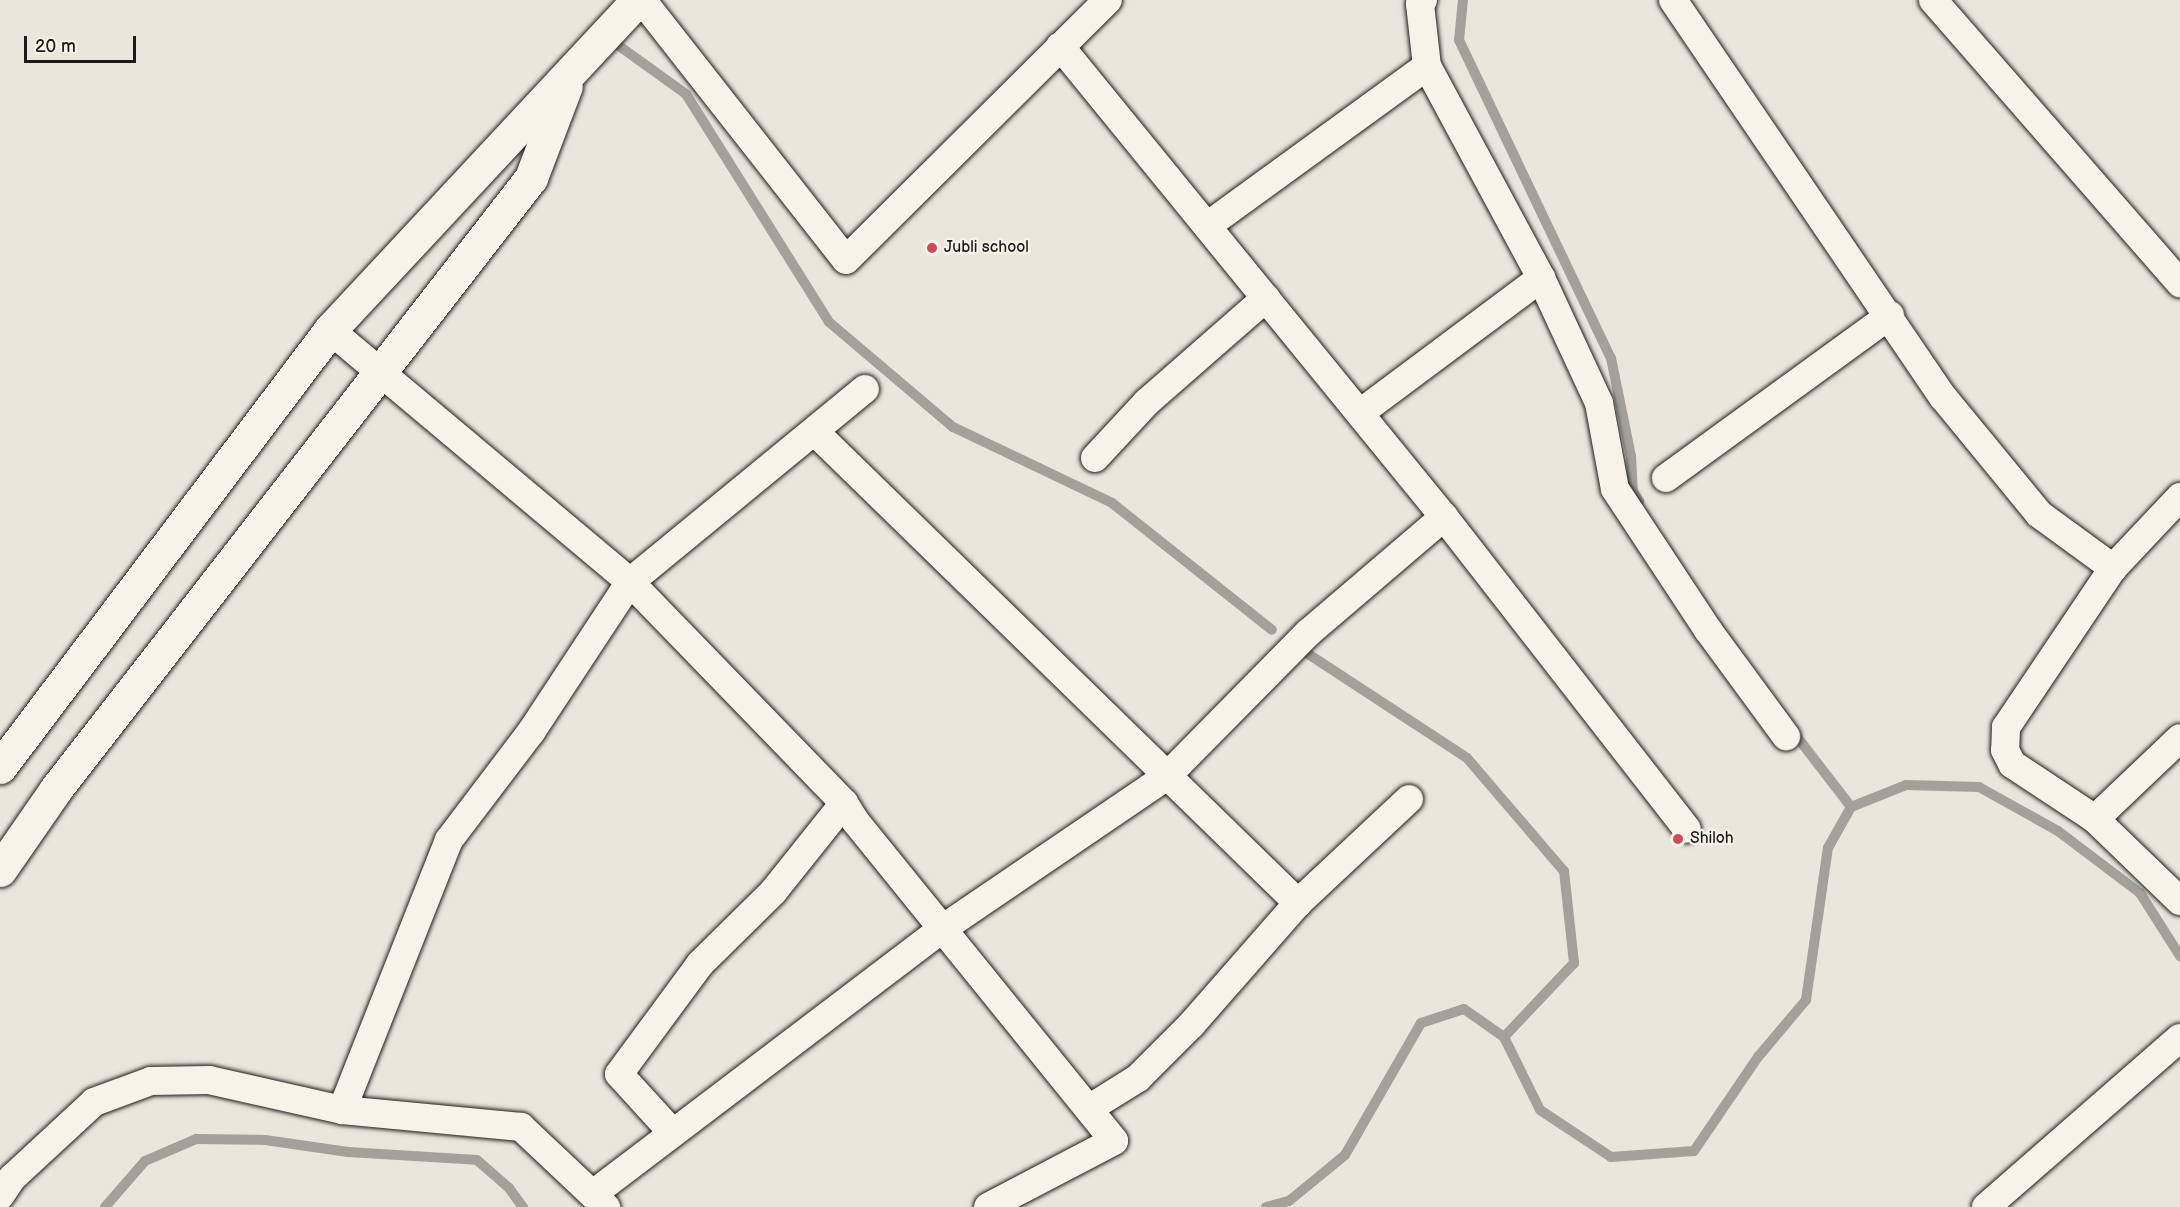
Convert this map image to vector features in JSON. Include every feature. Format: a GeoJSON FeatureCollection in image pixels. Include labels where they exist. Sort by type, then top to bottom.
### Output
{"type":"FeatureCollection","features":[{"type":"Feature","properties":{"kind":"street"},"geometry":{"type":"LineString","coordinates":[[0,767],[330,330],[638,0]]}},
{"type":"Feature","properties":{"kind":"street"},"geometry":{"type":"LineString","coordinates":[[642,0],[846,260],[1108,0]]}},
{"type":"Feature","properties":{"kind":"street"},"geometry":{"type":"LineString","coordinates":[[1423,0],[1420,4],[1427,66],[1541,278],[1599,402],[1615,489],[1708,630],[1786,736]]}},
{"type":"Feature","properties":{"kind":"street"},"geometry":{"type":"LineString","coordinates":[[1672,0],[1890,315],[1943,397],[2004,475],[2039,514],[2113,568]]}},
{"type":"Feature","properties":{"kind":"street"},"geometry":{"type":"LineString","coordinates":[[1933,0],[2180,283]]}},
{"type":"Feature","properties":{"kind":"street"},"geometry":{"type":"LineString","coordinates":[[1060,46],[1444,517],[1687,829]]}},
{"type":"Feature","properties":{"kind":"street"},"geometry":{"type":"LineString","coordinates":[[1208,226],[1427,66]]}},
{"type":"Feature","properties":{"kind":"street"},"geometry":{"type":"LineString","coordinates":[[0,870],[56,789],[378,371],[531,178],[572,70]]}},
{"type":"Feature","properties":{"kind":"street"},"geometry":{"type":"LineString","coordinates":[[1360,413],[1541,278]]}},
{"type":"Feature","properties":{"kind":"street"},"geometry":{"type":"LineString","coordinates":[[1095,458],[1147,402],[1266,298]]}},
{"type":"Feature","properties":{"kind":"street"},"geometry":{"type":"LineString","coordinates":[[1666,478],[1890,315]]}},
{"type":"Feature","properties":{"kind":"street"},"geometry":{"type":"LineString","coordinates":[[330,330],[630,582],[844,802],[942,929],[1090,1108],[1114,1141],[987,1207]]}},
{"type":"Feature","properties":{"kind":"street"},"geometry":{"type":"LineString","coordinates":[[342,1110],[449,840],[531,732],[630,582],[865,389]]}},
{"type":"Feature","properties":{"kind":"street"},"geometry":{"type":"LineString","coordinates":[[815,432],[1298,903]]}},
{"type":"Feature","properties":{"kind":"street"},"geometry":{"type":"LineString","coordinates":[[2180,497],[2113,568],[2006,727],[2005,750],[2012,764],[2095,819],[2180,901]]}},
{"type":"Feature","properties":{"kind":"street"},"geometry":{"type":"LineString","coordinates":[[0,1196],[12,1178],[94,1102],[151,1081],[209,1080],[342,1110],[521,1127],[600,1200],[670,1131],[942,929],[1167,776],[1308,633],[1444,517]]}},
{"type":"Feature","properties":{"kind":"street"},"geometry":{"type":"LineString","coordinates":[[2095,819],[2180,738]]}},
{"type":"Feature","properties":{"kind":"street"},"geometry":{"type":"LineString","coordinates":[[1090,1108],[1138,1078],[1192,1024],[1298,903],[1409,799]]}},
{"type":"Feature","properties":{"kind":"street"},"geometry":{"type":"LineString","coordinates":[[670,1131],[619,1074],[700,964],[773,892],[844,802]]}},
{"type":"Feature","properties":{"kind":"street"},"geometry":{"type":"LineString","coordinates":[[1986,1207],[2180,1038]]}},
{"type":"Feature","properties":{"kind":"waterway"},"geometry":{"type":"LineString","coordinates":[[1463,0],[1459,40],[1611,358],[1631,456],[1633,491],[1639,501]]}},
{"type":"Feature","properties":{"kind":"waterway"},"geometry":{"type":"LineString","coordinates":[[608,38],[686,94],[829,322],[953,427],[1112,503],[1272,630]]}},
{"type":"Feature","properties":{"kind":"waterway"},"geometry":{"type":"LineString","coordinates":[[1296,646],[1467,758],[1564,871],[1574,963],[1504,1037]]}},
{"type":"Feature","properties":{"kind":"waterway"},"geometry":{"type":"LineString","coordinates":[[1791,729],[1851,807]]}},
{"type":"Feature","properties":{"kind":"waterway"},"geometry":{"type":"LineString","coordinates":[[1266,1207],[1289,1201],[1345,1155],[1421,1023],[1464,1009],[1504,1037],[1540,1110],[1611,1157],[1694,1151],[1758,1057],[1806,1000],[1828,848],[1851,807],[1906,785],[1979,787],[2058,831],[2140,893],[2180,956]]}},
{"type":"Feature","properties":{"kind":"waterway"},"geometry":{"type":"LineString","coordinates":[[105,1207],[145,1161],[196,1139],[265,1140],[348,1152],[477,1160],[509,1188],[523,1207]]}},
{"type":"Feature","properties":{"kind":"place","name":"Jubli school"},"geometry":{"type":"Point","coordinates":[932,248]}},
{"type":"Feature","properties":{"kind":"place","name":"Shiloh"},"geometry":{"type":"Point","coordinates":[1678,839]}}]}
